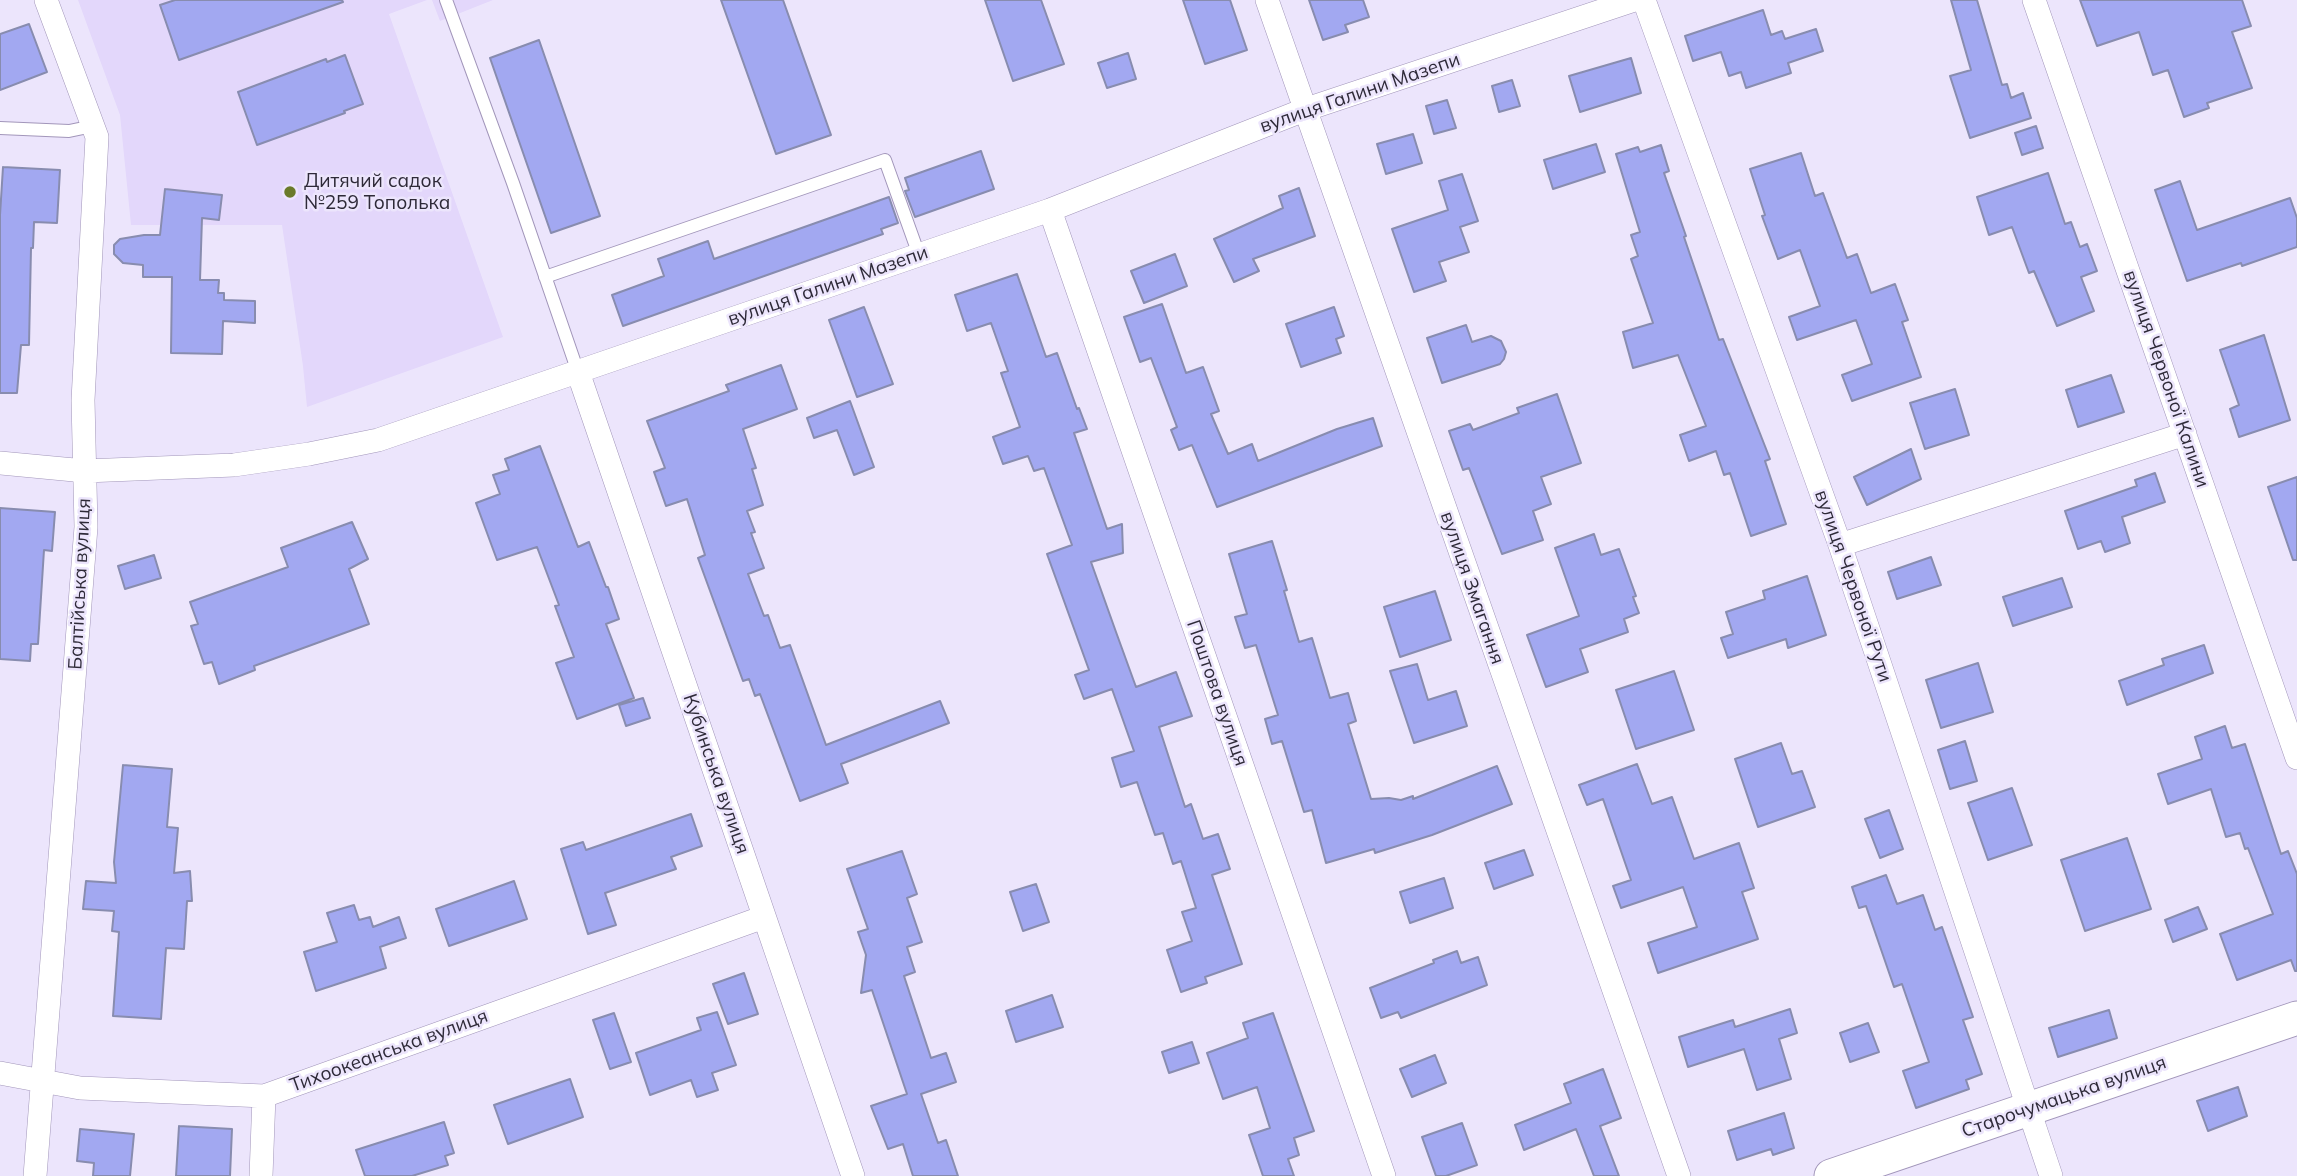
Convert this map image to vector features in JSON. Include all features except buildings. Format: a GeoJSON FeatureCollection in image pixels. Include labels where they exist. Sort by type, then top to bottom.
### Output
{"type":"FeatureCollection","features":[{"type":"Feature","properties":{"kind":"street","name":"Балтійська вулиця"},"geometry":{"type":"LineString","coordinates":[[35,1176],[86,527],[83,400],[97,137],[46,0]]}},
{"type":"Feature","properties":{"kind":"street","name":"вулиця Змагання"},"geometry":{"type":"LineString","coordinates":[[1267,0],[1679,1176]]}},
{"type":"Feature","properties":{"kind":"street","name":"вулиця Галини Мазепи"},"geometry":{"type":"LineString","coordinates":[[0,463],[85,471],[234,465],[378,440],[1049,210],[1304,110],[1634,0]]}},
{"type":"Feature","properties":{"kind":"street","name":"вулиця Червоної Рути"},"geometry":{"type":"LineString","coordinates":[[1644,0],[1840,545],[2051,1176]]}},
{"type":"Feature","properties":{"kind":"street","name":"вулиця Червоної Калини"},"geometry":{"type":"LineString","coordinates":[[2034,0],[2297,758]]}},
{"type":"Feature","properties":{"kind":"street","name":"Поштова вулиця"},"geometry":{"type":"LineString","coordinates":[[1049,210],[1384,1176]]}},
{"type":"Feature","properties":{"kind":"street","name":"Кубинська вулиця"},"geometry":{"type":"LineString","coordinates":[[578,372],[853,1176]]}},
{"type":"Feature","properties":{"kind":"street"},"geometry":{"type":"LineString","coordinates":[[1840,545],[2185,434]]}},
{"type":"Feature","properties":{"kind":"street","name":"Тихоокеанська вулиця"},"geometry":{"type":"LineString","coordinates":[[0,1073],[80,1088],[264,1096],[764,916]]}},
{"type":"Feature","properties":{"kind":"street","name":"Старочумацька вулиця"},"geometry":{"type":"LineString","coordinates":[[1831,1176],[2297,1018]]}},
{"type":"Feature","properties":{"kind":"street"},"geometry":{"type":"LineString","coordinates":[[261,1176],[264,1096]]}},
{"type":"Feature","properties":{"kind":"lane"},"geometry":{"type":"LineString","coordinates":[[446,0],[578,372]]}},
{"type":"Feature","properties":{"kind":"lane"},"geometry":{"type":"LineString","coordinates":[[0,128],[69,131],[93,126]]}},
{"type":"Feature","properties":{"kind":"lane"},"geometry":{"type":"LineString","coordinates":[[545,277],[885,160],[919,255]]}},
{"type":"Feature","properties":{"kind":"shaded area","name":"Дитячий садок №259 Тополька"},"geometry":{"type":"Polygon","coordinates":[[[78,0],[427,0],[389,14],[503,337],[307,407],[282,225],[131,225],[120,115],[78,0]]]}},
{"type":"Feature","properties":{"kind":"shaded area"},"geometry":{"type":"Polygon","coordinates":[[[432,0],[493,0],[440,21],[432,0]]]}},
{"type":"Feature","properties":{"kind":"place","name":"Дитячий садок №259 Тополька"},"geometry":{"type":"Point","coordinates":[290,192]}}]}
